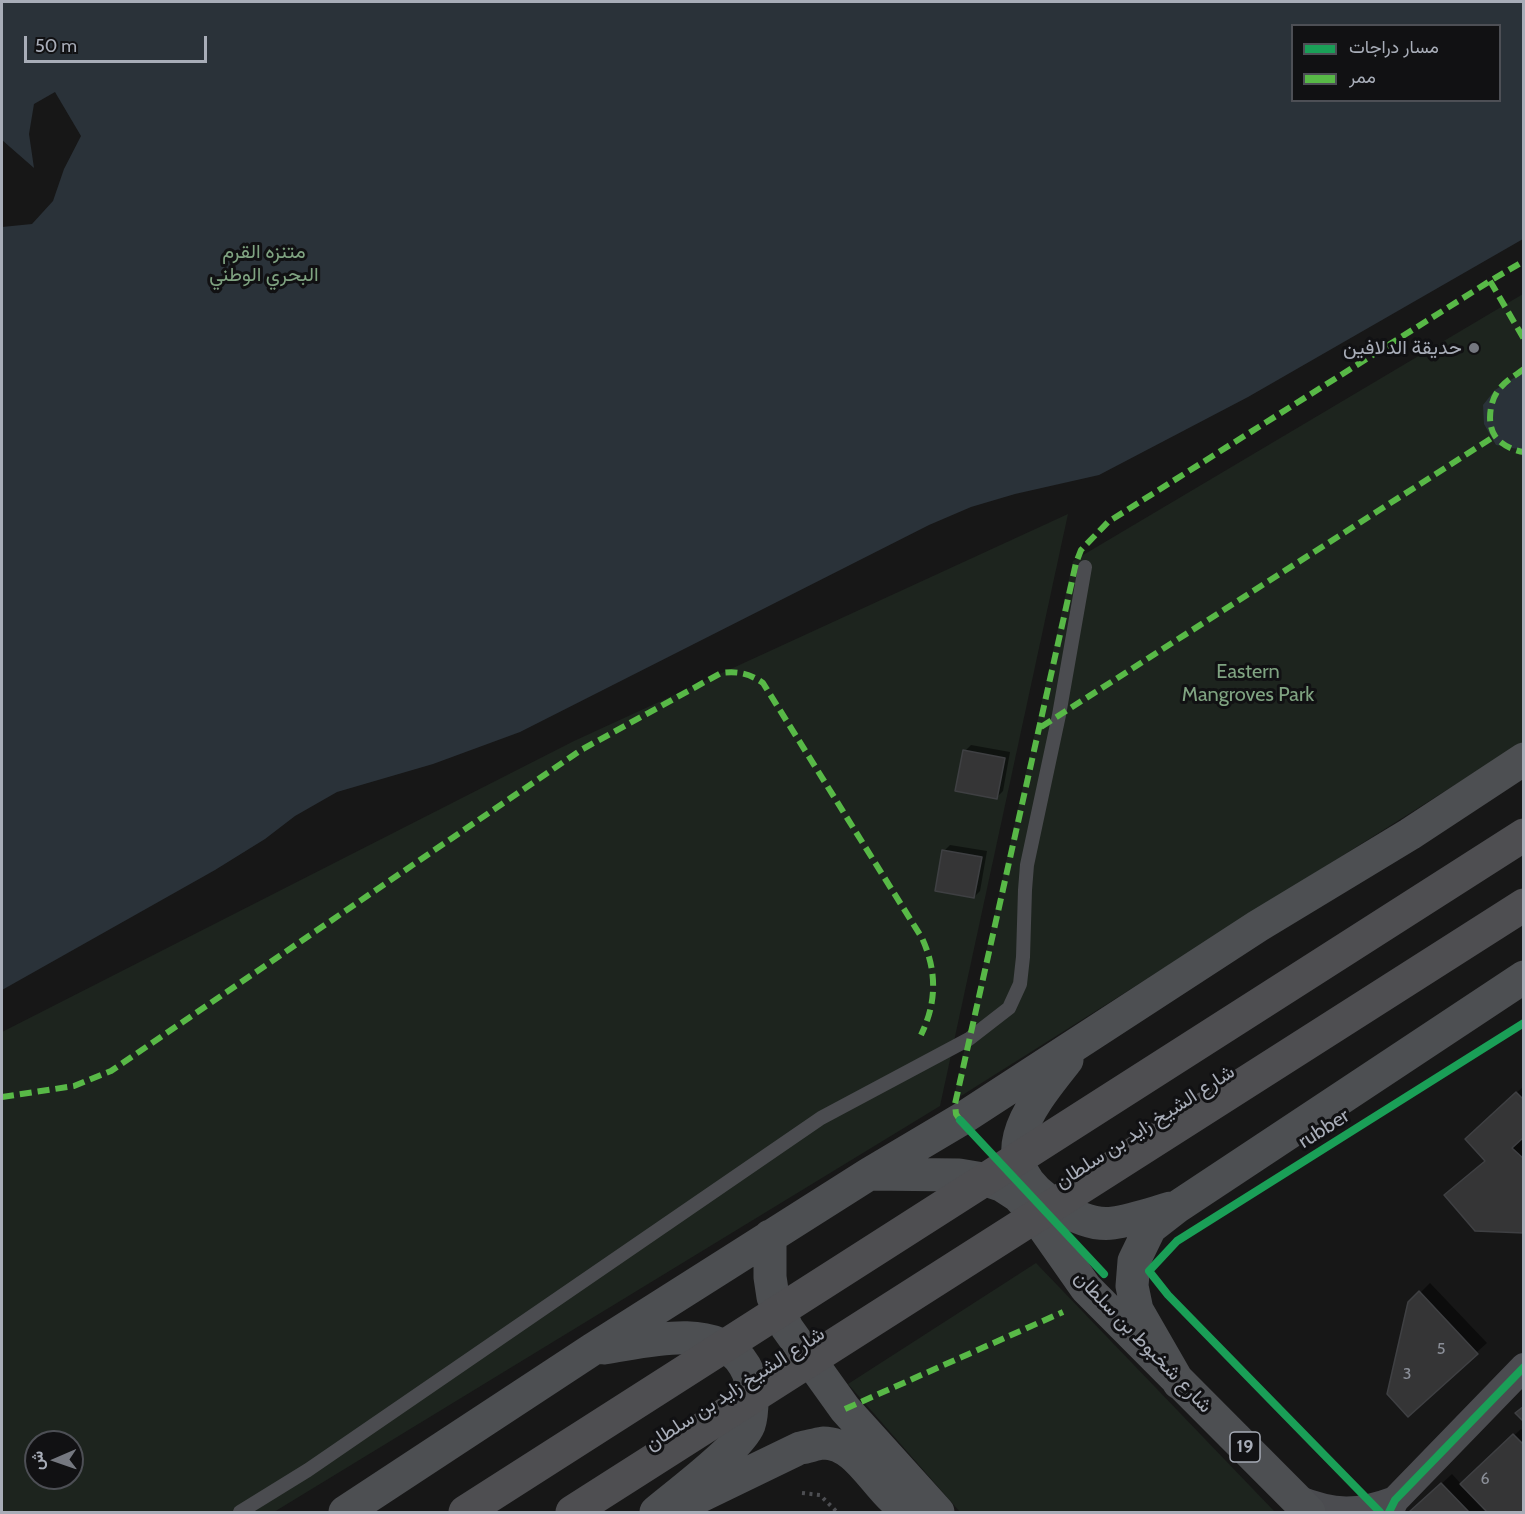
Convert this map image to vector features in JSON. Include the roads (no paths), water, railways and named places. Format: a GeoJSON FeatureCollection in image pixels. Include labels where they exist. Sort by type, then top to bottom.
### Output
{"type":"FeatureCollection","features":[{"type":"Feature","properties":{"kind":"highway","name":"شارع الشيخ زايد بن سلطان"},"geometry":{"type":"LineString","coordinates":[[465,1512],[1524,835]]}},
{"type":"Feature","properties":{"kind":"highway","name":"شارع الشيخ زايد بن سلطان"},"geometry":{"type":"LineString","coordinates":[[572,1512],[1524,905]]}},
{"type":"Feature","properties":{"kind":"main road"},"geometry":{"type":"LineString","coordinates":[[345,1512],[593,1349],[869,1174],[960,1120],[1258,926],[1410,834],[1524,759]]}},
{"type":"Feature","properties":{"kind":"main road"},"geometry":{"type":"LineString","coordinates":[[1179,1383],[1137,1310],[1132,1279],[1134,1261],[1150,1228],[1176,1207],[1524,978]]}},
{"type":"Feature","properties":{"kind":"main road"},"geometry":{"type":"LineString","coordinates":[[1085,1038],[1044,1089],[1023,1122],[1018,1150],[1026,1178],[1037,1193],[1053,1204],[1071,1215],[1091,1221],[1112,1223],[1176,1207]]}},
{"type":"Feature","properties":{"kind":"main road","name":"شارع شخبوط بن سلطان"},"geometry":{"type":"LineString","coordinates":[[869,1174],[959,1175],[1001,1185],[1018,1196],[1032,1211],[1086,1288],[1303,1506]]}},
{"type":"Feature","properties":{"kind":"main road"},"geometry":{"type":"LineString","coordinates":[[771,1236],[770,1278],[773,1297],[787,1328],[844,1409],[938,1512]]}},
{"type":"Feature","properties":{"kind":"main road"},"geometry":{"type":"LineString","coordinates":[[593,1349],[665,1338],[699,1339],[713,1341],[726,1347],[746,1367],[751,1381],[752,1405],[749,1425],[736,1444],[656,1512]]}},
{"type":"Feature","properties":{"kind":"main road"},"geometry":{"type":"LineString","coordinates":[[667,1512],[800,1449],[821,1443],[846,1450],[893,1500],[906,1510],[914,1512]]}},
{"type":"Feature","properties":{"kind":"street"},"geometry":{"type":"LineString","coordinates":[[1303,1506],[1323,1510],[1357,1511],[1392,1506],[1524,1367]]}},
{"type":"Feature","properties":{"kind":"lane"},"geometry":{"type":"LineString","coordinates":[[240,1512],[308,1470],[821,1119],[969,1039],[1009,1008],[1020,984],[1027,865],[1059,715],[1085,567]]}},
{"type":"Feature","properties":{"kind":"place","name":"حديقة الدلافين"},"geometry":{"type":"Point","coordinates":[1474,348]}},
{"type":"Feature","properties":{"kind":"park label","name":"متنزه القرم البحري الوطني"},"geometry":{"type":"Point","coordinates":[264,264]}},
{"type":"Feature","properties":{"kind":"park label","name":"Eastern Mangroves Park"},"geometry":{"type":"Point","coordinates":[1248,684]}}]}
